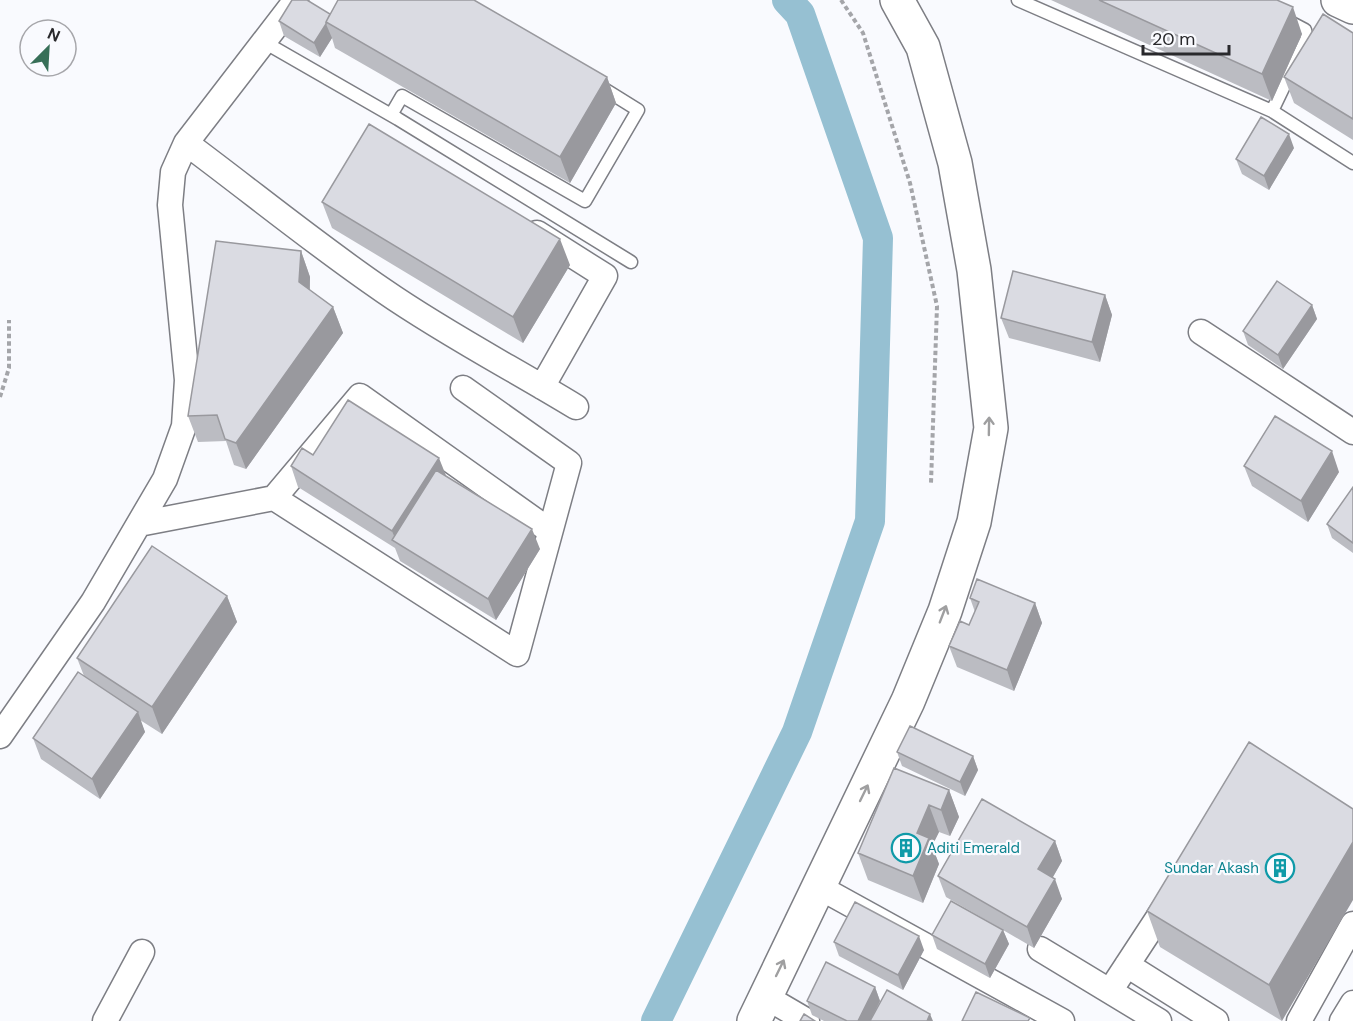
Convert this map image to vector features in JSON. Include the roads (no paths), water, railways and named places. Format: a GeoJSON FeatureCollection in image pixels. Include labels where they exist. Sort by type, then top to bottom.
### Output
{"type":"FeatureCollection","features":[{"type":"Feature","properties":{"kind":"street"},"geometry":{"type":"LineString","coordinates":[[0,736],[93,602],[165,479],[184,426],[187,380],[170,205],[174,172],[186,143],[296,0]]}},
{"type":"Feature","properties":{"kind":"street"},"geometry":{"type":"LineString","coordinates":[[807,1021],[760,1009],[908,701],[945,611],[974,522],[991,428],[974,270],[955,163],[923,47],[897,0]]}},
{"type":"Feature","properties":{"kind":"street"},"geometry":{"type":"LineString","coordinates":[[1338,0],[1353,7]]}},
{"type":"Feature","properties":{"kind":"street"},"geometry":{"type":"LineString","coordinates":[[186,143],[303,235],[385,292],[450,335],[499,360],[576,407]]}},
{"type":"Feature","properties":{"kind":"street"},"geometry":{"type":"LineString","coordinates":[[518,222],[605,276],[542,387]]}},
{"type":"Feature","properties":{"kind":"street"},"geometry":{"type":"LineString","coordinates":[[1201,332],[1353,432]]}},
{"type":"Feature","properties":{"kind":"street"},"geometry":{"type":"LineString","coordinates":[[274,498],[517,654],[569,463],[463,388]]}},
{"type":"Feature","properties":{"kind":"street"},"geometry":{"type":"LineString","coordinates":[[139,524],[274,498],[360,396],[550,531]]}},
{"type":"Feature","properties":{"kind":"street"},"geometry":{"type":"LineString","coordinates":[[1110,991],[1186,875]]}},
{"type":"Feature","properties":{"kind":"street"},"geometry":{"type":"LineString","coordinates":[[819,887],[1062,1021]]}},
{"type":"Feature","properties":{"kind":"street"},"geometry":{"type":"LineString","coordinates":[[1299,1021],[1353,924]]}},
{"type":"Feature","properties":{"kind":"street"},"geometry":{"type":"LineString","coordinates":[[1040,949],[1159,1021]]}},
{"type":"Feature","properties":{"kind":"street"},"geometry":{"type":"LineString","coordinates":[[105,1021],[142,952]]}},
{"type":"Feature","properties":{"kind":"street"},"geometry":{"type":"LineString","coordinates":[[1127,965],[1216,1021]]}},
{"type":"Feature","properties":{"kind":"street"},"geometry":{"type":"LineString","coordinates":[[1342,1021],[1353,1003]]}},
{"type":"Feature","properties":{"kind":"lane"},"geometry":{"type":"LineString","coordinates":[[1018,0],[1272,111],[1353,163]]}},
{"type":"Feature","properties":{"kind":"lane"},"geometry":{"type":"LineString","coordinates":[[1271,14],[1301,27],[1312,35],[1272,111]]}},
{"type":"Feature","properties":{"kind":"lane"},"geometry":{"type":"LineString","coordinates":[[264,42],[391,115],[631,262]]}},
{"type":"Feature","properties":{"kind":"lane"},"geometry":{"type":"LineString","coordinates":[[391,115],[402,96],[585,201],[638,110],[588,79]]}},
{"type":"Feature","properties":{"kind":"waterway"},"geometry":{"type":"LineString","coordinates":[[656,1021],[797,732],[870,521],[878,238],[800,14],[787,0]]}},
{"type":"Feature","properties":{"kind":"place","name":"Aditi Emerald"},"geometry":{"type":"Point","coordinates":[906,848]}},
{"type":"Feature","properties":{"kind":"place","name":"Sundar Akash"},"geometry":{"type":"Point","coordinates":[1280,868]}}]}
